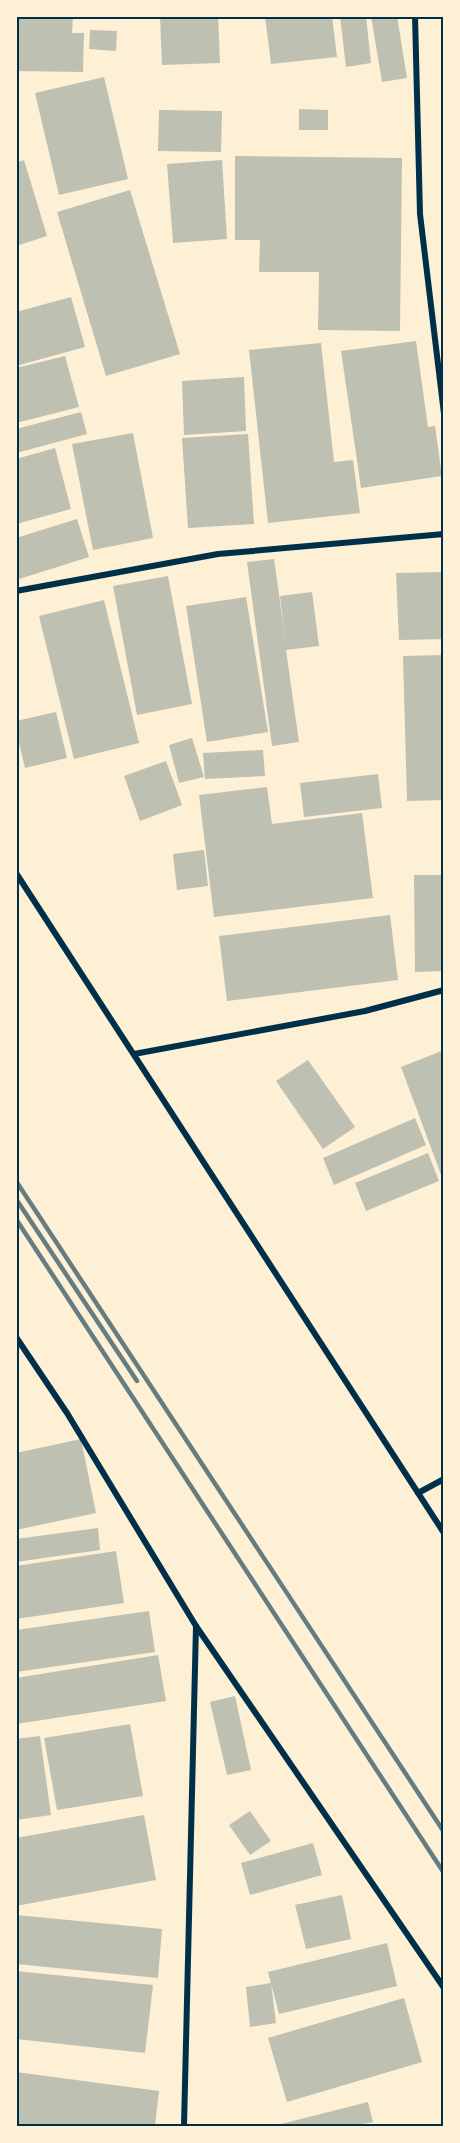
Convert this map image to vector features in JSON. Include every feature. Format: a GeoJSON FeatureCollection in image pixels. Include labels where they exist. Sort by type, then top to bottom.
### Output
{"type":"FeatureCollection","features":[{"type":"Feature","properties":{"kind":"street"},"geometry":{"type":"LineString","coordinates":[[415,16],[420,214],[444,414]]}},
{"type":"Feature","properties":{"kind":"street"},"geometry":{"type":"LineString","coordinates":[[16,591],[218,554],[444,534]]}},
{"type":"Feature","properties":{"kind":"street"},"geometry":{"type":"LineString","coordinates":[[16,873],[444,1533]]}},
{"type":"Feature","properties":{"kind":"street"},"geometry":{"type":"LineString","coordinates":[[134,1054],[365,1011],[444,990]]}},
{"type":"Feature","properties":{"kind":"street"},"geometry":{"type":"LineString","coordinates":[[16,1337],[67,1413],[196,1626],[444,1988]]}},
{"type":"Feature","properties":{"kind":"street"},"geometry":{"type":"LineString","coordinates":[[418,1493],[444,1479]]}},
{"type":"Feature","properties":{"kind":"street"},"geometry":{"type":"LineString","coordinates":[[184,2127],[196,1626]]}},
{"type":"Feature","properties":{"kind":"building"},"geometry":{"type":"Polygon","coordinates":[[[16,16],[73,16],[72,33],[84,33],[83,72],[16,71],[16,16]]]}},
{"type":"Feature","properties":{"kind":"building"},"geometry":{"type":"Polygon","coordinates":[[[160,16],[218,16],[220,63],[162,65],[160,16]]]}},
{"type":"Feature","properties":{"kind":"building"},"geometry":{"type":"Polygon","coordinates":[[[265,16],[332,16],[337,57],[271,64],[265,16]]]}},
{"type":"Feature","properties":{"kind":"building"},"geometry":{"type":"Polygon","coordinates":[[[340,16],[366,16],[371,63],[346,67],[340,16]]]}},
{"type":"Feature","properties":{"kind":"building"},"geometry":{"type":"Polygon","coordinates":[[[371,16],[397,16],[407,78],[382,82],[371,16]]]}},
{"type":"Feature","properties":{"kind":"building"},"geometry":{"type":"Polygon","coordinates":[[[90,30],[117,31],[116,51],[89,49],[90,30]]]}},
{"type":"Feature","properties":{"kind":"building"},"geometry":{"type":"Polygon","coordinates":[[[104,77],[128,179],[59,195],[35,93],[104,77]]]}},
{"type":"Feature","properties":{"kind":"building"},"geometry":{"type":"Polygon","coordinates":[[[299,109],[328,110],[328,130],[299,130],[299,109]]]}},
{"type":"Feature","properties":{"kind":"building"},"geometry":{"type":"Polygon","coordinates":[[[159,110],[222,111],[221,152],[158,151],[159,110]]]}},
{"type":"Feature","properties":{"kind":"building"},"geometry":{"type":"Polygon","coordinates":[[[235,156],[402,158],[400,331],[318,330],[319,272],[259,272],[260,240],[235,240],[235,156]]]}},
{"type":"Feature","properties":{"kind":"building"},"geometry":{"type":"Polygon","coordinates":[[[24,160],[47,236],[16,246],[16,163],[24,160]]]}},
{"type":"Feature","properties":{"kind":"building"},"geometry":{"type":"Polygon","coordinates":[[[222,160],[227,239],[173,243],[167,164],[222,160]]]}},
{"type":"Feature","properties":{"kind":"building"},"geometry":{"type":"Polygon","coordinates":[[[130,190],[180,354],[106,376],[57,212],[130,190]]]}},
{"type":"Feature","properties":{"kind":"building"},"geometry":{"type":"Polygon","coordinates":[[[71,297],[85,347],[16,366],[16,312],[71,297]]]}},
{"type":"Feature","properties":{"kind":"building"},"geometry":{"type":"Polygon","coordinates":[[[416,341],[428,427],[435,426],[442,476],[361,488],[341,351],[416,341]]]}},
{"type":"Feature","properties":{"kind":"building"},"geometry":{"type":"Polygon","coordinates":[[[321,343],[334,462],[353,460],[360,513],[268,523],[249,350],[321,343]]]}},
{"type":"Feature","properties":{"kind":"building"},"geometry":{"type":"Polygon","coordinates":[[[65,356],[79,407],[16,423],[16,368],[65,356]]]}},
{"type":"Feature","properties":{"kind":"building"},"geometry":{"type":"Polygon","coordinates":[[[244,377],[246,431],[184,435],[182,381],[244,377]]]}},
{"type":"Feature","properties":{"kind":"building"},"geometry":{"type":"Polygon","coordinates":[[[81,412],[87,434],[16,453],[16,429],[81,412]]]}},
{"type":"Feature","properties":{"kind":"building"},"geometry":{"type":"Polygon","coordinates":[[[133,433],[153,538],[93,550],[72,444],[133,433]]]}},
{"type":"Feature","properties":{"kind":"building"},"geometry":{"type":"Polygon","coordinates":[[[248,434],[254,524],[188,528],[182,438],[248,434]]]}},
{"type":"Feature","properties":{"kind":"building"},"geometry":{"type":"Polygon","coordinates":[[[55,448],[71,509],[16,524],[16,459],[55,448]]]}},
{"type":"Feature","properties":{"kind":"building"},"geometry":{"type":"Polygon","coordinates":[[[77,519],[89,557],[16,580],[16,538],[77,519]]]}},
{"type":"Feature","properties":{"kind":"building"},"geometry":{"type":"Polygon","coordinates":[[[274,559],[286,644],[280,596],[312,592],[319,646],[286,650],[299,742],[272,746],[247,562],[274,559]]]}},
{"type":"Feature","properties":{"kind":"building"},"geometry":{"type":"Polygon","coordinates":[[[444,572],[444,639],[399,640],[396,573],[444,572]]]}},
{"type":"Feature","properties":{"kind":"building"},"geometry":{"type":"Polygon","coordinates":[[[168,576],[192,704],[137,715],[113,586],[168,576]]]}},
{"type":"Feature","properties":{"kind":"building"},"geometry":{"type":"Polygon","coordinates":[[[246,597],[268,732],[207,742],[186,606],[246,597]]]}},
{"type":"Feature","properties":{"kind":"building"},"geometry":{"type":"Polygon","coordinates":[[[104,600],[139,743],[74,759],[39,616],[104,600]]]}},
{"type":"Feature","properties":{"kind":"building"},"geometry":{"type":"Polygon","coordinates":[[[444,655],[444,800],[407,801],[403,656],[444,655]]]}},
{"type":"Feature","properties":{"kind":"building"},"geometry":{"type":"Polygon","coordinates":[[[56,712],[67,758],[25,768],[16,721],[56,712]]]}},
{"type":"Feature","properties":{"kind":"building"},"geometry":{"type":"Polygon","coordinates":[[[192,738],[204,777],[179,783],[169,745],[192,738]]]}},
{"type":"Feature","properties":{"kind":"building"},"geometry":{"type":"Polygon","coordinates":[[[263,750],[265,776],[205,779],[203,753],[263,750]]]}},
{"type":"Feature","properties":{"kind":"building"},"geometry":{"type":"Polygon","coordinates":[[[166,761],[182,805],[140,821],[124,776],[166,761]]]}},
{"type":"Feature","properties":{"kind":"building"},"geometry":{"type":"Polygon","coordinates":[[[378,774],[382,808],[304,817],[300,783],[378,774]]]}},
{"type":"Feature","properties":{"kind":"building"},"geometry":{"type":"Polygon","coordinates":[[[267,787],[272,824],[362,813],[373,898],[214,917],[199,795],[267,787]]]}},
{"type":"Feature","properties":{"kind":"building"},"geometry":{"type":"Polygon","coordinates":[[[204,850],[208,886],[177,890],[173,854],[204,850]]]}},
{"type":"Feature","properties":{"kind":"building"},"geometry":{"type":"Polygon","coordinates":[[[414,875],[444,875],[444,971],[415,972],[414,875]]]}},
{"type":"Feature","properties":{"kind":"building"},"geometry":{"type":"Polygon","coordinates":[[[390,915],[398,980],[227,1001],[219,936],[390,915]]]}},
{"type":"Feature","properties":{"kind":"building"},"geometry":{"type":"Polygon","coordinates":[[[444,1050],[444,1180],[443,1180],[401,1067],[444,1050]]]}},
{"type":"Feature","properties":{"kind":"building"},"geometry":{"type":"Polygon","coordinates":[[[308,1060],[355,1127],[323,1149],[276,1081],[308,1060]]]}},
{"type":"Feature","properties":{"kind":"building"},"geometry":{"type":"Polygon","coordinates":[[[415,1118],[426,1145],[334,1185],[323,1158],[415,1118]]]}},
{"type":"Feature","properties":{"kind":"building"},"geometry":{"type":"Polygon","coordinates":[[[428,1153],[439,1181],[366,1211],[355,1183],[428,1153]]]}},
{"type":"Feature","properties":{"kind":"building"},"geometry":{"type":"Polygon","coordinates":[[[81,1439],[96,1513],[16,1530],[16,1453],[81,1439]]]}},
{"type":"Feature","properties":{"kind":"building"},"geometry":{"type":"Polygon","coordinates":[[[98,1528],[100,1550],[16,1562],[16,1539],[98,1528]]]}},
{"type":"Feature","properties":{"kind":"building"},"geometry":{"type":"Polygon","coordinates":[[[116,1551],[124,1603],[16,1619],[16,1566],[116,1551]]]}},
{"type":"Feature","properties":{"kind":"building"},"geometry":{"type":"Polygon","coordinates":[[[149,1611],[155,1652],[16,1672],[16,1630],[149,1611]]]}},
{"type":"Feature","properties":{"kind":"building"},"geometry":{"type":"Polygon","coordinates":[[[158,1655],[166,1701],[16,1724],[16,1678],[158,1655]]]}},
{"type":"Feature","properties":{"kind":"building"},"geometry":{"type":"Polygon","coordinates":[[[235,1696],[251,1770],[227,1775],[210,1702],[235,1696]]]}},
{"type":"Feature","properties":{"kind":"building"},"geometry":{"type":"Polygon","coordinates":[[[130,1724],[143,1796],[57,1810],[44,1738],[130,1724]]]}},
{"type":"Feature","properties":{"kind":"building"},"geometry":{"type":"Polygon","coordinates":[[[40,1736],[51,1815],[16,1820],[16,1739],[40,1736]]]}},
{"type":"Feature","properties":{"kind":"building"},"geometry":{"type":"Polygon","coordinates":[[[250,1811],[271,1841],[250,1855],[229,1825],[250,1811]]]}},
{"type":"Feature","properties":{"kind":"building"},"geometry":{"type":"Polygon","coordinates":[[[144,1815],[156,1880],[16,1906],[16,1838],[144,1815]]]}},
{"type":"Feature","properties":{"kind":"building"},"geometry":{"type":"Polygon","coordinates":[[[313,1843],[322,1875],[250,1895],[241,1863],[313,1843]]]}},
{"type":"Feature","properties":{"kind":"building"},"geometry":{"type":"Polygon","coordinates":[[[342,1895],[351,1939],[306,1949],[295,1905],[342,1895]]]}},
{"type":"Feature","properties":{"kind":"building"},"geometry":{"type":"Polygon","coordinates":[[[16,1915],[162,1929],[158,1978],[16,1964],[16,1915]]]}},
{"type":"Feature","properties":{"kind":"building"},"geometry":{"type":"Polygon","coordinates":[[[387,1943],[397,1986],[279,2014],[268,1972],[387,1943]]]}},
{"type":"Feature","properties":{"kind":"building"},"geometry":{"type":"Polygon","coordinates":[[[16,1971],[153,1985],[145,2053],[16,2039],[16,1971]]]}},
{"type":"Feature","properties":{"kind":"building"},"geometry":{"type":"Polygon","coordinates":[[[271,1983],[276,2023],[250,2027],[246,1987],[271,1983]]]}},
{"type":"Feature","properties":{"kind":"building"},"geometry":{"type":"Polygon","coordinates":[[[404,1998],[422,2062],[287,2102],[268,2038],[404,1998]]]}},
{"type":"Feature","properties":{"kind":"building"},"geometry":{"type":"Polygon","coordinates":[[[16,2072],[159,2091],[155,2126],[16,2126],[16,2072]]]}},
{"type":"Feature","properties":{"kind":"building"},"geometry":{"type":"Polygon","coordinates":[[[368,2102],[373,2122],[353,2126],[273,2126],[368,2102]]]}},
{"type":"Feature","properties":{"kind":"railway"},"geometry":{"type":"LineString","coordinates":[[16,1181],[444,1832]]}},
{"type":"Feature","properties":{"kind":"railway"},"geometry":{"type":"LineString","coordinates":[[16,1199],[137,1381]]}},
{"type":"Feature","properties":{"kind":"railway"},"geometry":{"type":"LineString","coordinates":[[16,1219],[444,1873]]}}]}
